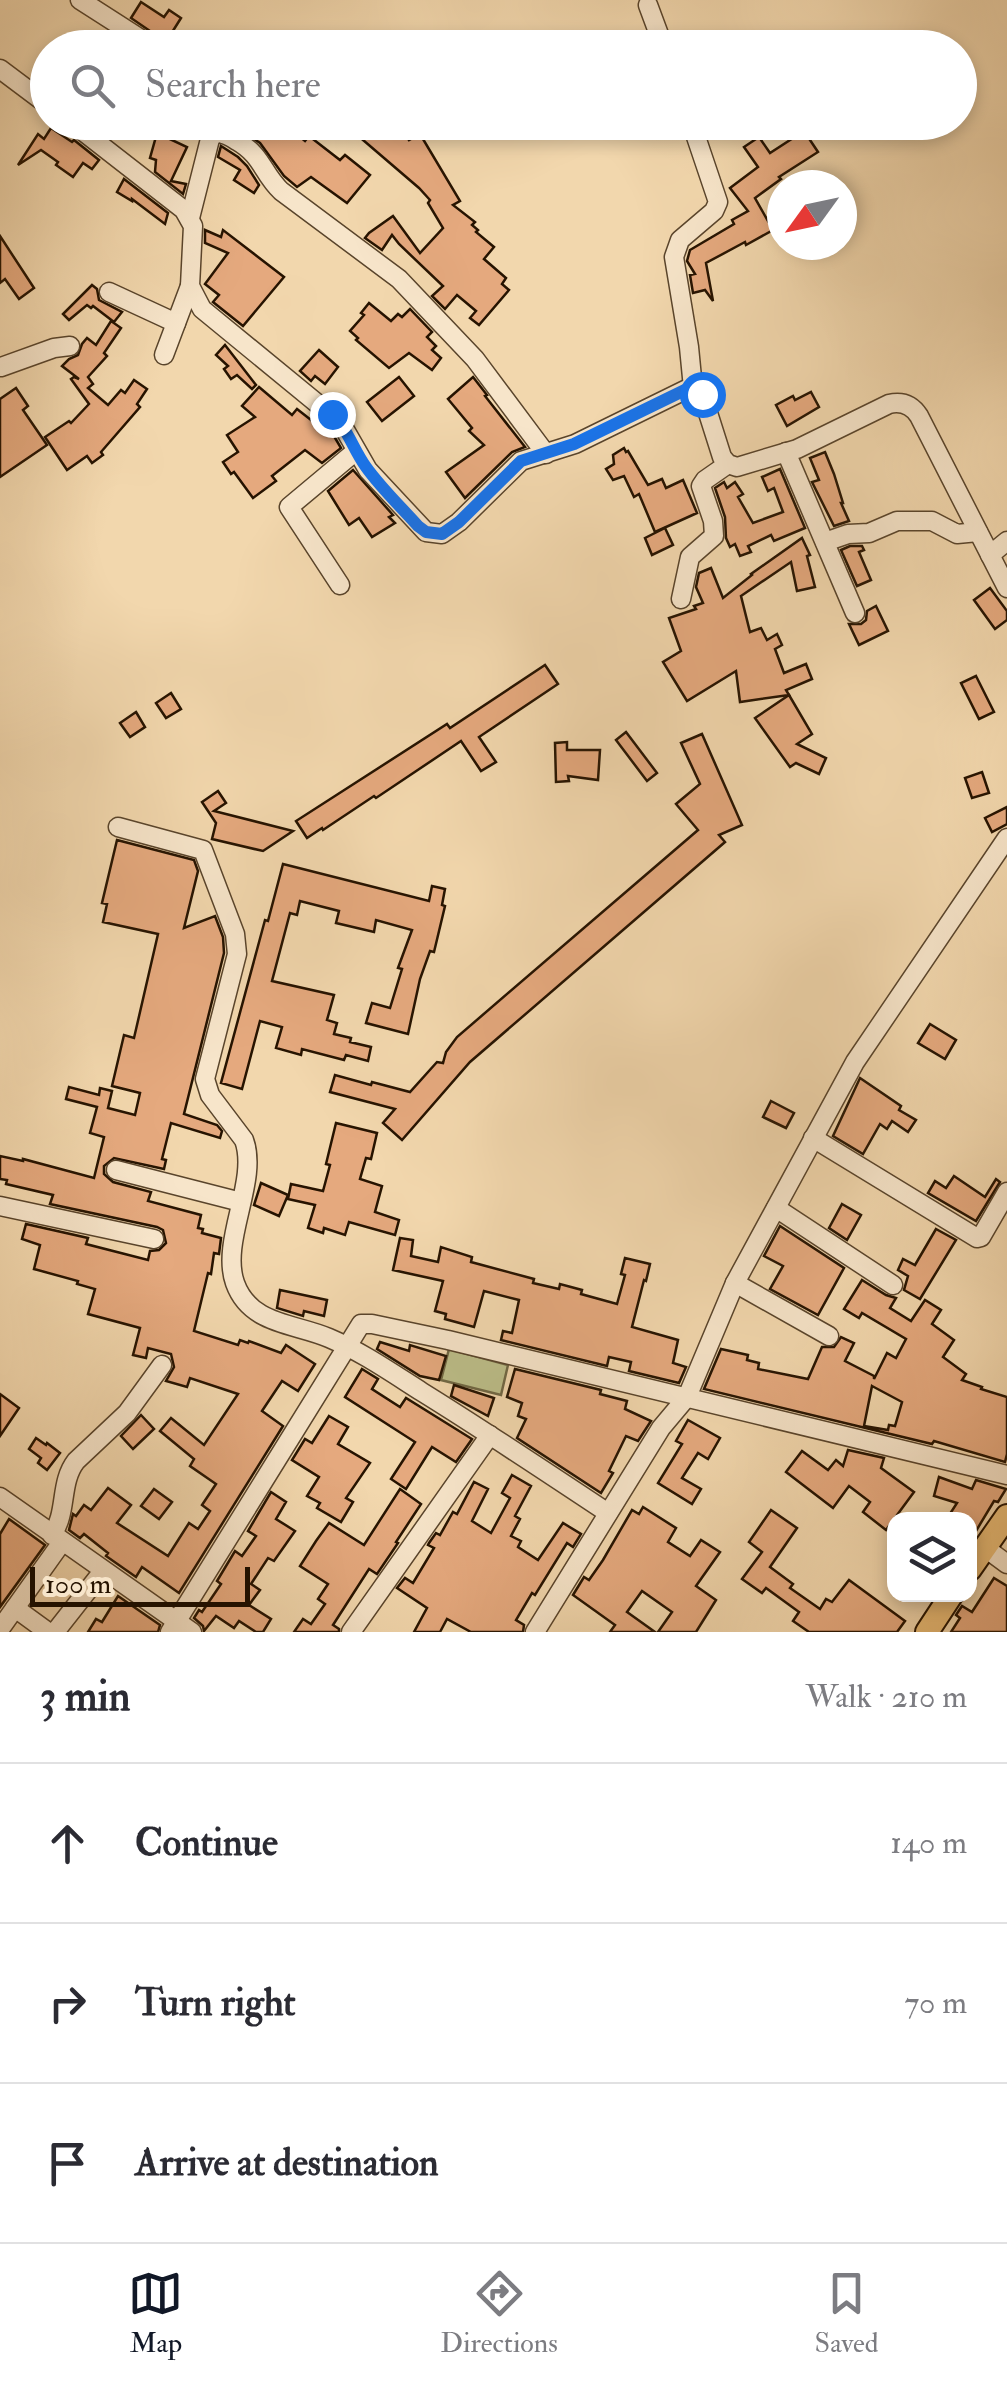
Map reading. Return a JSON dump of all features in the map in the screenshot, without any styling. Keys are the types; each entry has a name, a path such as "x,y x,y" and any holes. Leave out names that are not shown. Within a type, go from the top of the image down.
{"main road":[{"path":"977,1558 1007,1516"},
{"path":"926,1632 947,1602"}],"street":[{"path":"80,0 126,30"},
{"path":"648,5 657,30"},
{"path":"0,69 30,92"},
{"path":"94,140 177,203 190,218 190,286 164,354"},
{"path":"190,218 210,140"},
{"path":"235,140 254,152 281,191 398,279 475,358 546,454"},
{"path":"697,140 718,202 714,212 680,240 674,256 693,388 704,398 722,456 737,467 786,452 889,404 905,404 920,416 1007,588"},
{"path":"190,286 202,309 341,423 368,470 418,526 434,534 442,534 459,522 521,461 574,444 693,388"},
{"path":"109,292 176,322"},
{"path":"0,356 0,368 70,346"},
{"path":"340,585 290,507 356,451"},
{"path":"786,452 855,613"},
{"path":"681,599 690,557 714,536 701,486 728,464"},
{"path":"825,542 910,520 932,521 957,534 978,532"},
{"path":"990,556 1007,540"},
{"path":"118,827 203,850 235,934 236,964 204,1080 210,1095 247,1147 232,1274 247,1305 268,1319 347,1346 608,1513"},
{"path":"536,1632 661,1428 687,1397 734,1283 871,1037 1007,838"},
{"path":"813,1138 976,1238 981,1237 1007,1192"},
{"path":"116,1170 241,1202"},
{"path":"0,1206 154,1240"},
{"path":"776,1208 893,1285"},
{"path":"734,1283 828,1336"},
{"path":"0,1496 180,1628 361,1324 448,1340 1007,1475"},
{"path":"0,1629 57,1538 69,1470 127,1413 162,1365"},
{"path":"351,1632 490,1434"},
{"path":"984,1547 1007,1564"},
{"path":"15,1608 52,1632 103,1570"}],"green space":[{"path":"449,1349 508,1365 501,1395 441,1380"}],"building":[{"path":"141,2 164,17 169,10 181,18 174,30 148,30 131,18"},
{"path":"34,140 74,140 99,160 92,169 83,163 73,177 41,150 18,165"},
{"path":"155,140 172,140 187,147 171,181 186,184 183,194 155,172 156,160 150,158"},
{"path":"256,140 314,140 340,160 345,155 370,175 347,203 311,177 297,187"},
{"path":"363,140 424,140 460,201 453,205 475,222 472,225 476,232 494,247 484,259 506,278 502,284 509,290 479,325 470,318 476,311 457,295 445,309 432,296 443,286 392,235 382,250 365,238 393,216 420,253 443,228 428,203 430,200"},
{"path":"761,140 770,153 790,140 810,140 818,152 790,170 767,170 767,189 755,198 767,219 767,233 706,263 713,301 705,290 693,293 690,275 695,274 687,261 690,250 748,211 730,188 758,167 744,147"},
{"path":"221,146 247,166 259,185 254,193 234,180 240,170 218,157"},
{"path":"124,179 168,213 165,224 117,192"},
{"path":"205,230 221,237 223,230 284,277 243,326 213,302 219,295 205,284 228,253 205,243"},
{"path":"0,236 34,288 19,299 5,279 0,283"},
{"path":"92,285 99,300 122,312 114,322 87,305 69,320 63,314"},
{"path":"369,303 391,321 410,309 432,332 427,337 436,346 432,350 441,358 432,370 409,353 389,368 356,340 350,331"},
{"path":"111,321 121,328 104,353 107,356 88,377 93,384 88,388 108,405 121,390 125,393 134,380 147,389 137,404 140,407 101,452 103,455 92,463 87,456 67,470 45,437 71,423 89,404 71,379 79,379 62,366 78,355 87,338 96,345"},
{"path":"225,345 256,385 252,389 237,375 231,379 224,369 228,366 216,355"},
{"path":"319,350 338,367 325,384 315,376 311,381 300,371"},
{"path":"399,377 414,396 382,421 367,402"},
{"path":"473,377 525,447 512,452 465,498 446,472 484,445 469,431 472,428 448,399"},
{"path":"259,387 292,415 297,409 320,427 324,425 341,448 322,463 305,450 272,476 276,481 253,498 223,462 238,452 227,435 255,417 242,406"},
{"path":"16,388 28,406 23,410 47,445 0,477 0,399"},
{"path":"811,392 819,407 787,426 776,405"},
{"path":"624,448 648,485 662,479 666,488 683,480 697,513 655,532 639,494 634,497 624,476 613,480 606,469 614,464 613,455"},
{"path":"825,452 849,521 834,526 812,482 819,480 810,458"},
{"path":"780,469 805,528 774,541 771,535 748,546 751,552 740,556 735,544 730,547 726,538 725,517 715,488 724,482 727,488 735,482 743,494 738,497 753,523 783,512 774,488 768,491 762,477"},
{"path":"353,470 393,515 389,517 395,523 372,537 359,518 349,525 328,491"},
{"path":"665,528 673,545 652,555 645,538"},
{"path":"802,538 810,555 807,556 815,587 797,591 791,562 741,596 750,632 761,628 767,640 777,634 782,645 775,649 784,673 806,664 812,679 786,690 789,695 740,702 736,671 687,701 663,662 681,651 669,618 703,603 696,587 699,573 711,568 723,598"},
{"path":"862,546 864,550 859,552 871,580 857,586 841,550"},
{"path":"990,588 1007,611 1007,620 995,629 974,600"},
{"path":"876,606 888,631 859,645 849,624 861,624 867,611"},
{"path":"545,665 558,684 479,737 496,762 481,771 461,741 307,838 296,821"},
{"path":"976,676 994,712 979,719 961,683"},
{"path":"171,693 181,709 166,718 156,703"},
{"path":"789,695 812,734 797,744 826,758 819,774 796,763 790,767 755,718"},
{"path":"136,712 145,727 130,737 120,723"},
{"path":"626,732 657,773 647,781 616,740"},
{"path":"702,734 742,825 719,835 725,842 470,1062 402,1140 383,1123 395,1109 330,1092 335,1075 410,1092 437,1062 443,1063 457,1037 698,830 676,804 700,784 681,743"},
{"path":"567,742 567,750 600,750 598,780 568,776 569,781 556,782 555,743"},
{"path":"982,772 989,793 972,798 965,778"},
{"path":"218,791 226,803 214,811 293,831 263,851 212,839 216,823 202,802"},
{"path":"1007,807 1007,824 992,832 985,818"},
{"path":"117,840 194,860 198,871 184,928 215,916 223,937 224,953 184,1114 217,1125 222,1131 220,1138 171,1123 162,1159 166,1160 164,1169 114,1158 104,1166 104,1174 113,1182 151,1192 148,1201 201,1215 198,1228 203,1229 202,1233 221,1238 194,1331 238,1345 240,1340 249,1341 281,1353 286,1345 315,1364 298,1391 282,1381 262,1411 283,1426 179,1593 142,1567 136,1577 84,1534 80,1538 69,1530 73,1514 76,1516 84,1505 91,1510 108,1488 131,1505 117,1523 168,1556 189,1523 198,1529 210,1511 202,1505 216,1484 190,1466 194,1459 160,1431 171,1418 204,1445 238,1394 190,1378 187,1387 166,1381 174,1367 171,1354 148,1348 146,1358 133,1355 140,1328 88,1314 95,1289 34,1269 40,1245 22,1239 26,1224 88,1238 86,1244 148,1260 150,1251 159,1250 166,1243 163,1230 50,1204 53,1195 6,1184 7,1180 0,1179 0,1156 94,1178 104,1137 90,1133 97,1107 66,1099 69,1087 99,1095 100,1088 112,1091 108,1108 135,1115 140,1093 112,1086 124,1035 134,1038 158,934 103,922 107,904 102,903"},
{"path":"283,864 429,901 432,886 445,889 445,906 434,952 430,951 420,979 408,1034 366,1023 372,1003 390,1008 402,969 398,968 412,930 376,920 374,932 336,923 339,911 300,901 297,915 290,913 272,981 334,995 327,1020 337,1023 334,1034 371,1047 368,1061 346,1055 344,1060 302,1049 301,1055 276,1048 282,1027 260,1021 242,1089 221,1083"},
{"path":"930,1024 956,1040 945,1059 918,1043"},
{"path":"860,1078 916,1120 908,1132 892,1121 887,1129 880,1124 863,1154 833,1136"},
{"path":"771,1101 794,1113 786,1128 763,1117"},
{"path":"336,1123 377,1133 371,1159 366,1158 360,1179 382,1186 375,1212 399,1220 395,1235 349,1222 345,1235 308,1228 315,1205 288,1199 291,1184 323,1191"},
{"path":"954,1176 985,1197 996,1179 1000,1182 976,1221 928,1193 935,1181 946,1188"},
{"path":"261,1183 288,1195 279,1216 254,1205"},
{"path":"842,1204 861,1215 847,1240 829,1228"},
{"path":"780,1226 844,1268 818,1315 770,1289 783,1266 764,1256"},
{"path":"936,1229 956,1240 920,1299 904,1290 908,1276 898,1270 903,1259 915,1265"},
{"path":"400,1238 413,1240 411,1256 438,1262 441,1247 472,1257 471,1262 534,1279 533,1283 559,1289 560,1284 617,1304 625,1258 650,1264 632,1327 678,1340 673,1363 686,1367 679,1383 629,1371 631,1362 609,1357 607,1366 501,1340 503,1331 512,1333 519,1300 484,1291 474,1327 445,1319 446,1314 435,1311 443,1281 393,1270"},
{"path":"862,1280 896,1298 890,1308 911,1321 925,1300 941,1310 932,1324 954,1340 943,1357 966,1374 962,1380 1007,1397 1005,1462 934,1441 932,1444 704,1389 721,1349 748,1355 747,1360 759,1363 758,1369 808,1379 822,1347 834,1347 841,1337 854,1343 845,1361 874,1379 887,1353 896,1358 906,1339 862,1313 859,1318 844,1309","holes":["872,1386 902,1402 895,1426 889,1425 888,1430 864,1426"]},
{"path":"280,1290 327,1300 324,1316 304,1311 303,1316 277,1308"},
{"path":"380,1342 409,1351 410,1345 446,1356 439,1380 420,1376 377,1349"},
{"path":"362,1369 378,1379 372,1389 400,1407 406,1398 472,1439 456,1462 432,1447 406,1489 391,1479 415,1442 345,1397"},
{"path":"515,1369 601,1390 600,1394 627,1401 625,1409 651,1421 638,1441 626,1436 601,1493 517,1438 526,1419 518,1416 522,1403 507,1397"},
{"path":"454,1385 494,1398 488,1416 451,1396"},
{"path":"0,1394 19,1408 0,1436"},
{"path":"141,1415 154,1429 133,1449 121,1436"},
{"path":"329,1416 348,1427 338,1444 370,1463 346,1498 353,1502 341,1522 317,1508 320,1503 307,1496 319,1477 292,1460 305,1439 312,1443"},
{"path":"688,1420 720,1438 708,1459 698,1453 682,1478 701,1489 692,1504 658,1483 682,1444 676,1441"},
{"path":"36,1438 60,1453 47,1470 38,1463 41,1458 29,1449"},
{"path":"848,1450 884,1458 881,1468 914,1492 899,1512 887,1512 886,1530 863,1512 870,1502 849,1486 833,1508 786,1472 802,1451 828,1470 836,1460 843,1466"},
{"path":"512,1475 531,1486 515,1516 520,1519 511,1536 521,1541 518,1547 538,1560 563,1523 581,1534 573,1547 567,1543 516,1620 524,1625 523,1632 471,1632 447,1619 440,1632 414,1632 427,1608 397,1588 405,1578 413,1583 434,1548 429,1543 436,1533 440,1535 453,1512 457,1514 474,1482 488,1489 472,1521 491,1533 510,1498 502,1493"},
{"path":"939,1477 972,1489 976,1480 1006,1489 977,1529 977,1512 951,1512 957,1503 934,1496"},
{"path":"154,1489 172,1502 159,1519 141,1506"},
{"path":"400,1489 421,1504 377,1574 369,1569 333,1625 339,1632 294,1632 303,1619 311,1624 325,1604 318,1599 328,1584 300,1566 329,1523 364,1545"},
{"path":"271,1492 286,1502 276,1519 295,1531 274,1561 268,1558 251,1584 260,1590 249,1605 271,1619 263,1632 256,1632 239,1621 234,1628 216,1616 204,1631 194,1618 221,1584 217,1581 235,1551 242,1556 256,1536 248,1531"},
{"path":"643,1507 676,1528 668,1542 690,1556 701,1540 720,1552 696,1586 716,1600 696,1632 658,1632 672,1612 642,1591 627,1612 655,1632 610,1632 615,1625 573,1595 584,1577 589,1580 603,1560 632,1510 639,1514"},
{"path":"771,1510 797,1528 770,1567 793,1584 790,1588 820,1609 826,1599 832,1602 849,1580 905,1621 897,1632 809,1632 793,1621 799,1612 766,1588 762,1593 742,1579 762,1552 749,1542"},
{"path":"9,1519 45,1545 0,1607 0,1534"},
{"path":"994,1578 1007,1586 1007,1632 951,1632 962,1606 972,1612"},
{"path":"118,1596 160,1625 158,1632 88,1632 96,1619 102,1622"}],"route":[{"path":"332,414 348,432 368,470 418,526 426,532 442,534 521,461 574,444 687,389 702,394"}]}
